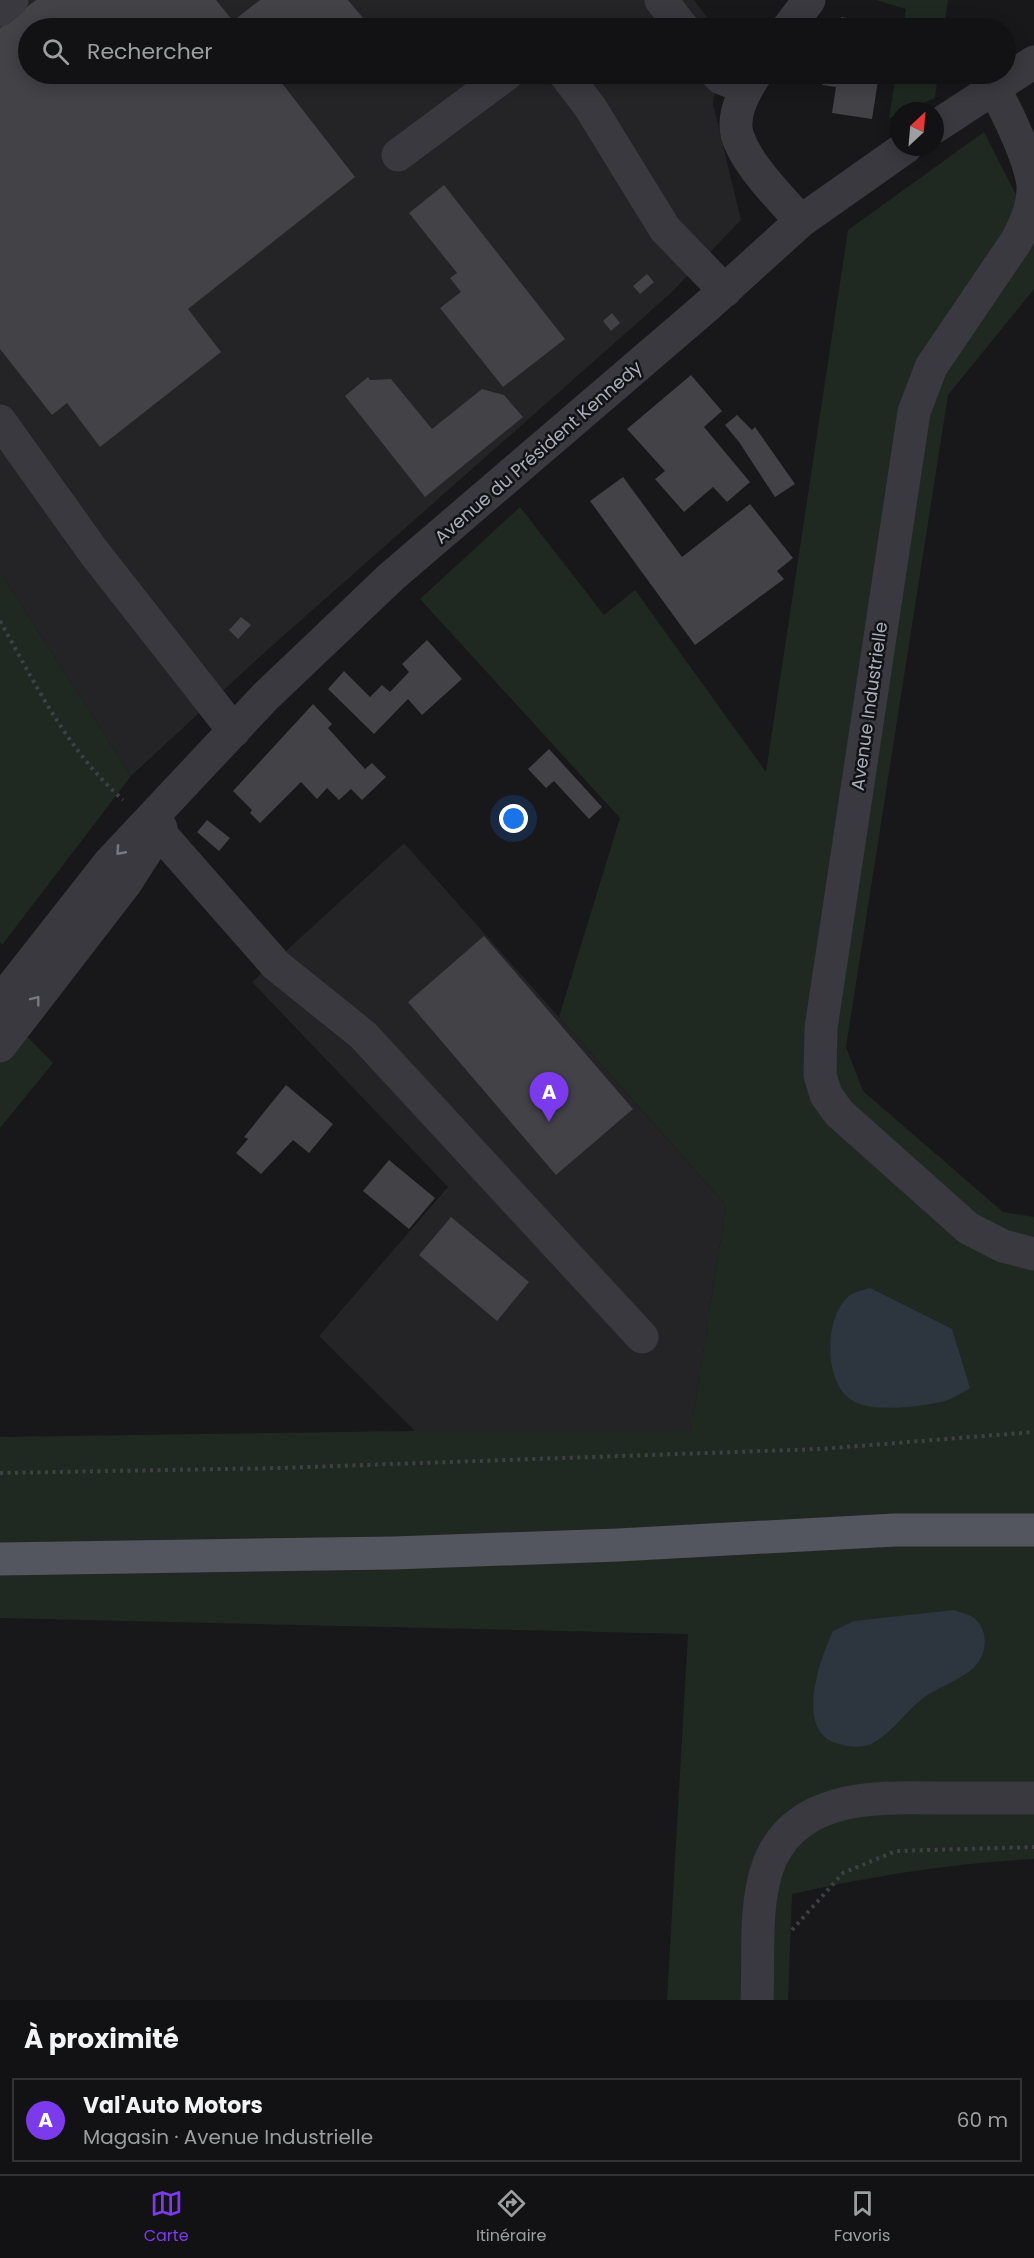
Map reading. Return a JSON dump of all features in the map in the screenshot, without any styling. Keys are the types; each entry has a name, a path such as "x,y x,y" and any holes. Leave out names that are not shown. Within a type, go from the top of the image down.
{"main road":[{"path":"895,1530 1034,1510"},
{"path":"7,1560 504,1549 895,1530 1034,1530"}],"street":[{"path":"0,10 12,0"},
{"path":"661,0 674,18"},
{"path":"796,18 809,0"},
{"path":"1016,74 1034,62"},
{"path":"398,155 494,84"},
{"path":"573,84 590,107 665,229 724,291"},
{"path":"750,84 736,120 740,141 773,190 801,221"},
{"path":"944,121 1001,84"},
{"name":"Avenue Industrielle","path":"994,89 1005,107 1026,163 1033,185 1031,203 1026,223 1015,243 930,367 915,412 821,1028 819,1060 826,1095 848,1121 968,1228 1003,1246 1034,1254"},
{"name":"Avenue du Président Kennedy","path":"0,1002 91,885 153,827 190,779 266,696 391,577 724,291 801,221 893,156"},
{"path":"0,422 93,551 234,731"},
{"path":"153,827 276,964 363,1035 642,1337"},
{"name":"Avenue du Président Kennedy","path":"0,1046 126,884 153,827"},
{"path":"757,2000 762,1889 774,1854 792,1831 827,1808 870,1798 1034,1798"}],"path":[{"path":"0,621 62,732 76,751 111,789 153,827"},
{"path":"0,1473 291,1468 820,1449 1034,1432"},
{"path":"759,1952 789,1934 843,1873 896,1851 1034,1846"}],"shaded area":[{"path":"0,0 694,0 708,18 18,18 18,84 716,84 713,104 741,220 671,293 265,652 131,776 0,572"},
{"path":"876,0 948,0 945,18 905,18 906,9"},
{"path":"894,84 937,84 935,98 926,102 892,102"},
{"path":"984,132 1034,230 1034,289 948,395 846,1047 863,1091 1003,1212 1034,1217 1034,1859 912,1871 792,1894 788,2000 667,2000 688,1634 0,1618 0,1437 415,1431 691,1431 726,1205 559,1017 620,818 420,599 520,507 604,615 635,590 766,772 848,230"},
{"path":"0,572 131,776 2,945 0,942"},
{"path":"404,843 726,1205 691,1431 415,1431 319,1336 448,1187 252,982"},
{"path":"0,1009 53,1063 0,1128"},
{"path":"870,1288 952,1329 970,1388 945,1401 897,1408 863,1405 844,1394 832,1367 830,1351 834,1319 840,1306 849,1296"},
{"path":"954,1610 973,1617 980,1625 985,1638 980,1660 970,1671 926,1696 886,1734 871,1744 859,1747 847,1746 825,1737 817,1726 813,1711 814,1694 822,1659 833,1631 854,1621"}],"building":[{"path":"36,0 216,0 231,18 18,18 18,84 283,84 355,177 188,309 221,352 100,447 67,403 52,415 0,349 0,28"},
{"path":"260,0 348,0 363,18 237,18"},
{"path":"877,84 872,119 832,113 836,87 822,85"},
{"path":"444,185 565,339 503,387 440,308 461,292 450,278 457,273 409,213"},
{"path":"647,274 654,282 640,294 633,286"},
{"path":"612,313 620,323 611,331 603,321"},
{"path":"691,375 722,411 704,427 750,482 727,502 713,487 684,512 655,479 665,471 627,429"},
{"path":"368,377 370,380 391,379 432,429 482,389 504,395 523,417 425,497 345,396"},
{"path":"737,415 752,430 755,427 795,484 775,497 739,442 725,425"},
{"path":"623,477 682,557 750,504 793,558 777,571 784,579 695,645 590,501"},
{"path":"241,617 251,625 238,639 229,630"},
{"path":"427,640 462,679 422,715 408,699 374,734 328,689 344,671 370,697 382,685 390,692 409,672 402,664"},
{"path":"313,704 332,724 328,728 365,769 372,763 386,777 362,800 351,789 339,800 327,788 317,799 301,782 260,823 250,813 252,810 233,791"},
{"path":"549,749 602,807 589,819 554,781 546,788 528,769"},
{"path":"207,820 230,838 219,851 197,832"},
{"path":"484,936 633,1109 556,1175 408,1002"},
{"path":"286,1085 333,1124 309,1153 293,1140 261,1174 236,1153 248,1139 244,1137"},
{"path":"389,1160 435,1198 409,1229 363,1191"},
{"path":"451,1217 529,1282 497,1321 419,1255"}],"place":[{"name":"Val'Auto Motors","path":"549,1122"}]}
